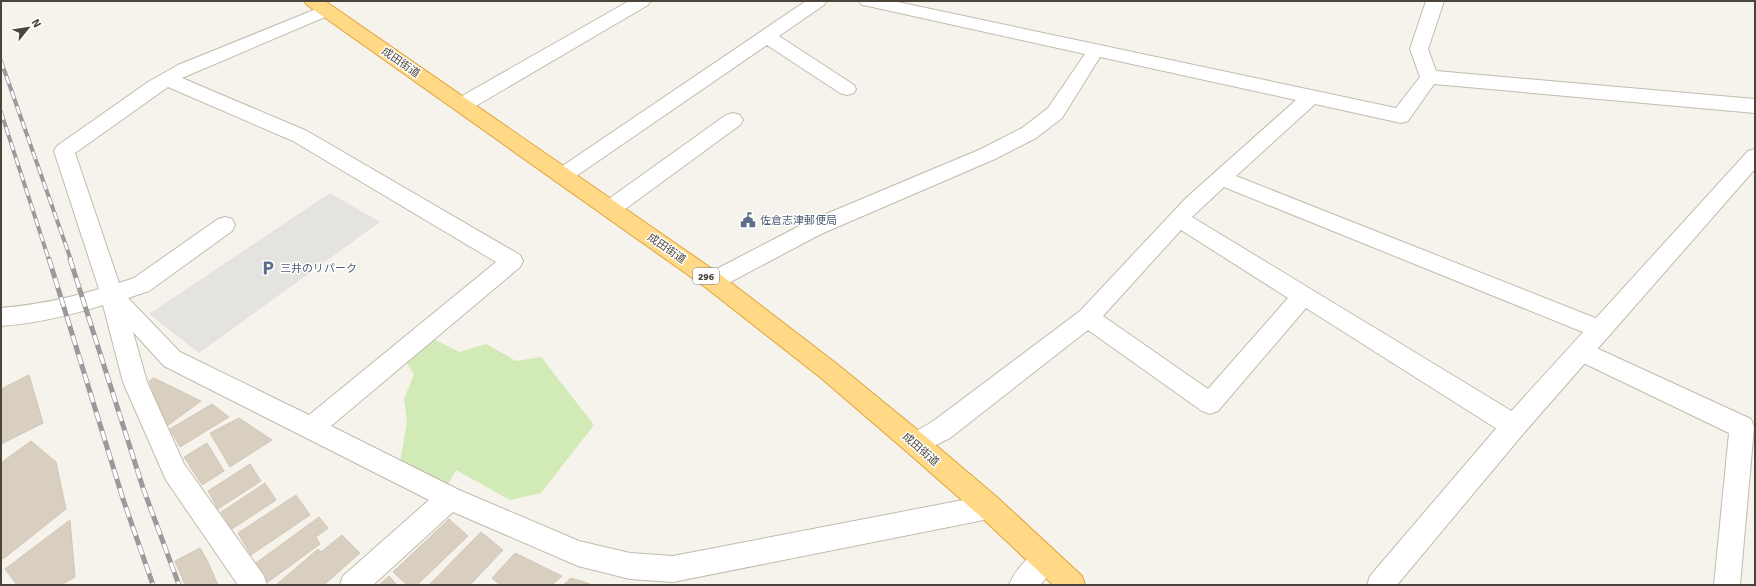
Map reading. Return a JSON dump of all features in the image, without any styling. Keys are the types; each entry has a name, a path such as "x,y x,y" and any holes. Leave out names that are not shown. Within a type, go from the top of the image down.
{"highway":[{"name":"成田街道","path":"320,6 713,281 829,371 916,444 989,507 1072,585"}],"street":[{"path":"462,105 642,1"},
{"path":"562,176 818,1"},
{"path":"868,1 1401,116 1429,77"},
{"path":"1429,77 1419,50 1434,1"},
{"path":"254,585 175,472 135,382 112,295 64,151 155,86 184,69 320,6"},
{"path":"766,36 847,89"},
{"path":"713,281 814,228 988,154 1030,133 1055,113 1096,50"},
{"path":"1429,77 1755,106"},
{"path":"167,79 300,136 512,260 311,428"},
{"path":"916,444 942,430 1088,318 1193,203 1312,96"},
{"path":"610,209 733,120"},
{"path":"1380,585 1514,426 1755,156"},
{"path":"1221,178 1600,330"},
{"path":"1179,219 1514,426"},
{"path":"1,317 36,314 112,295 141,285 224,225"},
{"path":"112,295 172,359 450,498 578,553 630,566 672,569 989,507"},
{"path":"1088,318 1210,404 1303,296"},
{"path":"1581,351 1742,427 1727,585"},
{"path":"353,585 450,498"},
{"path":"1022,585 1045,560"}],"green space":[{"path":"424,334 459,352 486,344 516,361 541,357 594,425 541,493 510,500 456,470 447,486 398,473 407,422 404,399 414,374 404,359"}],"shaded area":[{"name":"三井のリパーク","path":"330,193 380,222 199,353 149,314"}],"building":[{"path":"29,375 43,423 1,444 1,389"},
{"path":"154,378 201,401 167,426 149,381"},
{"path":"212,404 229,417 180,447 170,429"},
{"path":"239,418 272,440 230,467 210,433"},
{"path":"31,441 56,462 66,509 3,559 1,556 1,463"},
{"path":"207,443 224,471 202,485 184,457"},
{"path":"250,464 261,481 218,509 208,491"},
{"path":"265,483 276,500 232,529 221,512"},
{"path":"296,495 310,515 251,555 238,533"},
{"path":"319,517 328,528 316,537 320,544 268,582 256,563"},
{"path":"449,519 468,536 417,585 407,585 393,572"},
{"path":"70,520 75,577 61,585 17,585 5,569"},
{"path":"481,532 503,550 470,585 429,585"},
{"path":"342,535 360,553 324,585 276,585 318,549 321,552"},
{"path":"200,548 218,585 185,585 175,561"},
{"path":"515,553 562,576 552,585 500,585 492,578"},
{"path":"389,576 397,585 379,585"},
{"path":"571,578 593,585 563,585"}],"railway":[{"path":"1,61 71,260"},
{"path":"1,112 49,260"},
{"path":"49,259 123,499 153,585"},
{"path":"70,259 143,488 179,585"}],"place":[{"name":"佐倉志津郵便局","path":"748,220"},
{"name":"三井のリパーク","path":"268,268"}]}
